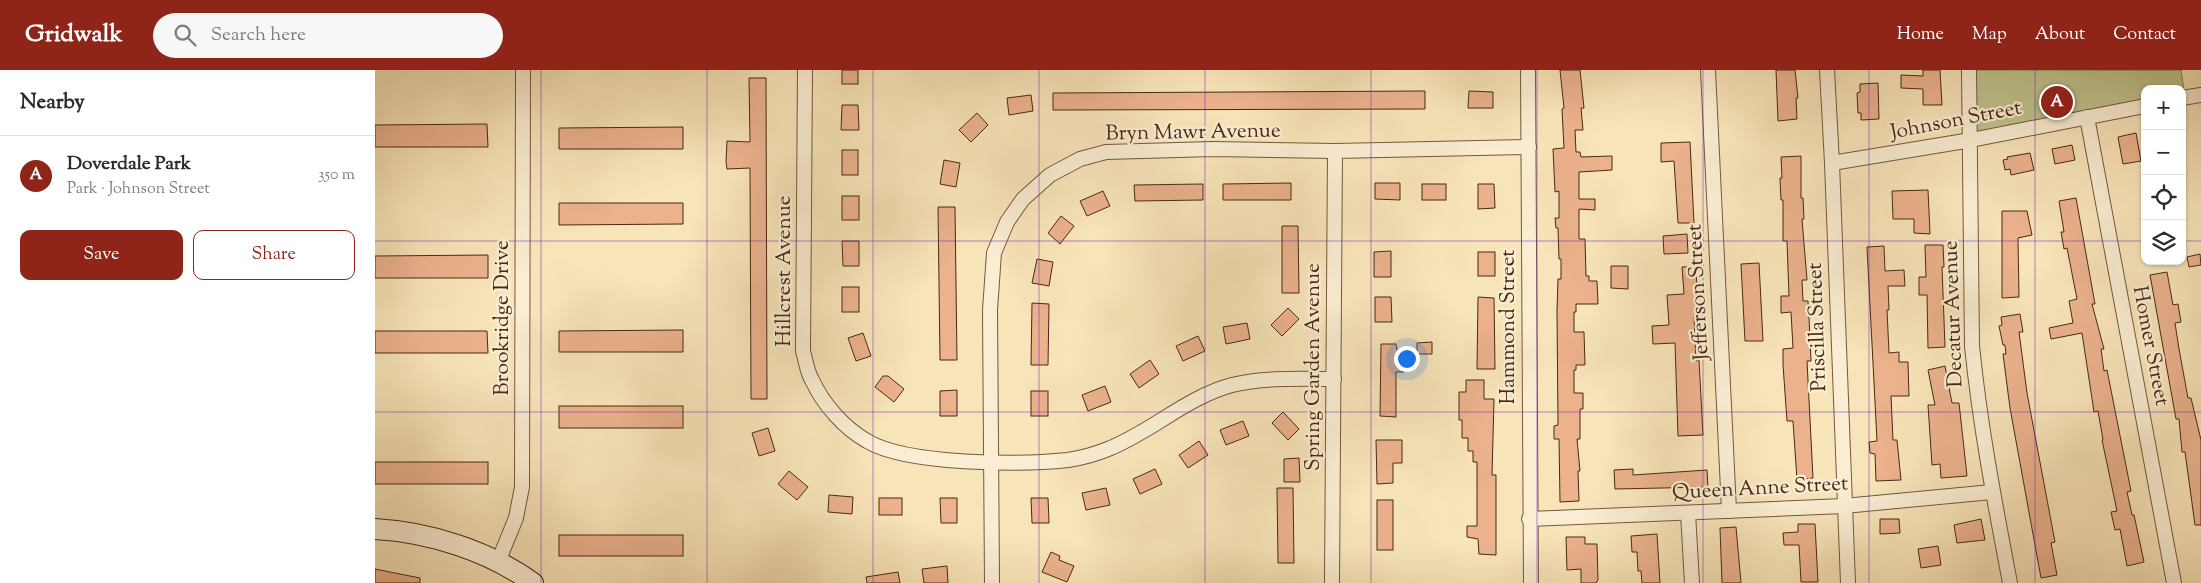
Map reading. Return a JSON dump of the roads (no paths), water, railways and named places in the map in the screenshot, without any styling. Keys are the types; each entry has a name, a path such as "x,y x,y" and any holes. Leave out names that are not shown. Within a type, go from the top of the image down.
{"street":[{"name":"Brookridge Drive","path":"498,562 516,518 522,487 523,70"},
{"name":"Hillcrest Avenue","path":"805,70 803,351 811,379 843,424 867,441 891,452 908,456 990,462 1069,460 1109,449 1149,429 1179,409 1232,386 1275,378 1334,379"},
{"name":"Hammond Street","path":"1528,70 1529,519 1531,583"},
{"name":"Jefferson Street","path":"1708,70 1729,511"},
{"name":"Priscilla Street","path":"1827,70 1833,163 1848,583"},
{"name":"Decatur Avenue","path":"1969,70 1972,346 1976,388 1992,492 2010,583"},
{"path":"2186,97 2201,95"},
{"name":"Johnson Street","path":"1833,163 1971,140 2141,107"},
{"name":"Homer Street","path":"2087,117 2174,583"},
{"name":"Bryn Mawr Avenue","path":"991,583 990,310 995,253 1007,222 1023,199 1050,175 1080,158 1106,152 1214,149 1335,152 1529,147"},
{"name":"Spring Garden Avenue","path":"1333,583 1335,152"},
{"name":"Queen Anne Street","path":"1529,519 1844,506 1992,492"},
{"path":"1688,513 1691,583"},
{"path":"375,529 418,534 446,542 498,562 533,583"}],"place":[{"name":"Doverdale Park","path":"2057,102"}]}
